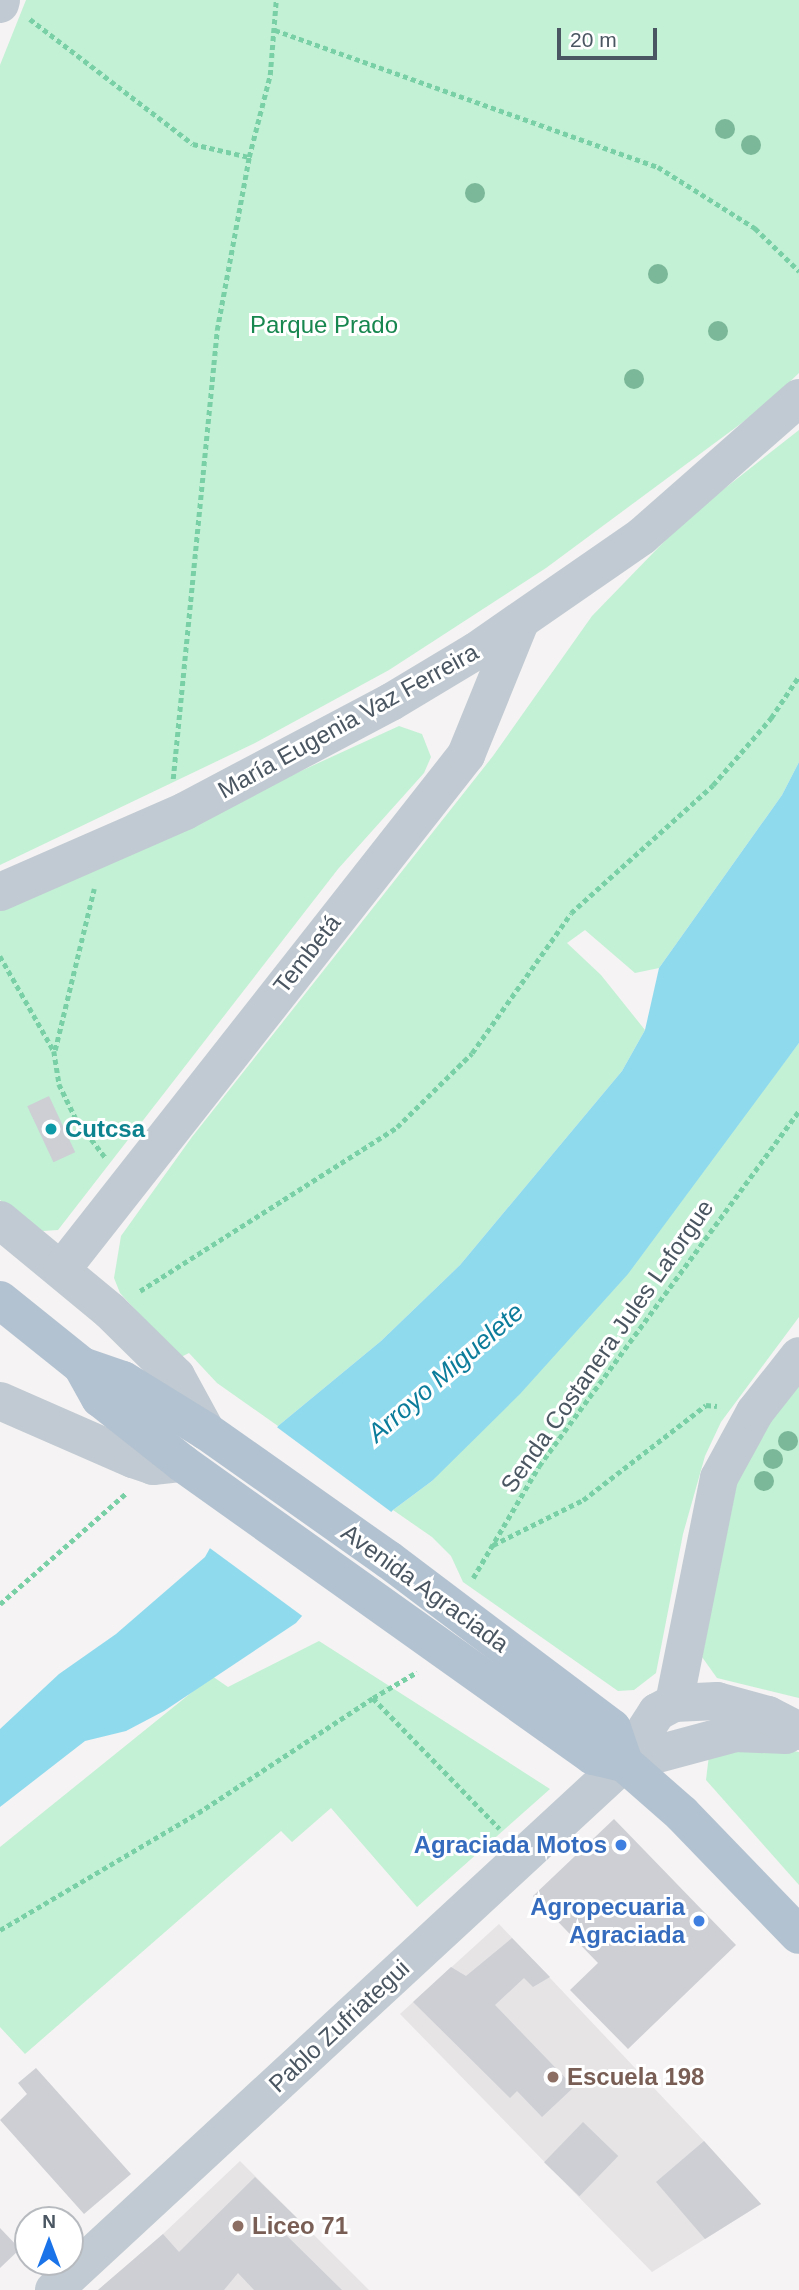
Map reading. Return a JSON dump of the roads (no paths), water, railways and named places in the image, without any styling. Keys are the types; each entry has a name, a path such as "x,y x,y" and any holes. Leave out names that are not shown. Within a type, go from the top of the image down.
{"main road":[{"name":"Avenida Agraciada","path":"0,1300 82,1366 123,1380 206,1431 389,1560 612,1728 624,1763"},
{"name":"Avenida Agraciada","path":"82,1366 100,1398 167,1464 449,1653 593,1756 624,1763 682,1814 799,1935"}],"street":[{"name":"María Eugenia Vaz Ferreira","path":"0,892 106,848 169,818 391,702 520,622 642,536 799,398"},
{"name":"Tembetá","path":"62,1269 466,755 520,622"},
{"name":"Avenida Agraciada","path":"0,1220 110,1311 176,1376 206,1431"},
{"path":"674,1703 719,1478 755,1412 799,1356"},
{"name":"Avenida Agraciada","path":"0,1401 167,1464"},
{"path":"624,1763 646,1723 674,1703 717,1701 741,1706 799,1733"},
{"path":"624,1763 735,1733 799,1733"},
{"name":"Pablo Zufriategui","path":"54,2290 624,1763"}],"water":[{"name":"Arroyo Miguelete","path":"799,762 799,1043 628,1274 520,1394 432,1481 393,1510 296,1623 164,1711 126,1731 85,1741 0,1807 0,1729 59,1674 116,1634 205,1557 278,1426 381,1341 460,1265 622,1071 645,1030 659,968 782,795"}],"place":[{"name":"Cutcsa","path":"51,1129"},
{"name":"Agraciada Motos","path":"621,1845"},
{"name":"Agropecuaria Agraciada","path":"699,1921"},
{"name":"Escuela 198","path":"553,2077"},
{"name":"Liceo 71","path":"238,2226"}],"park label":[{"name":"Parque Prado","path":"324,325"}]}
